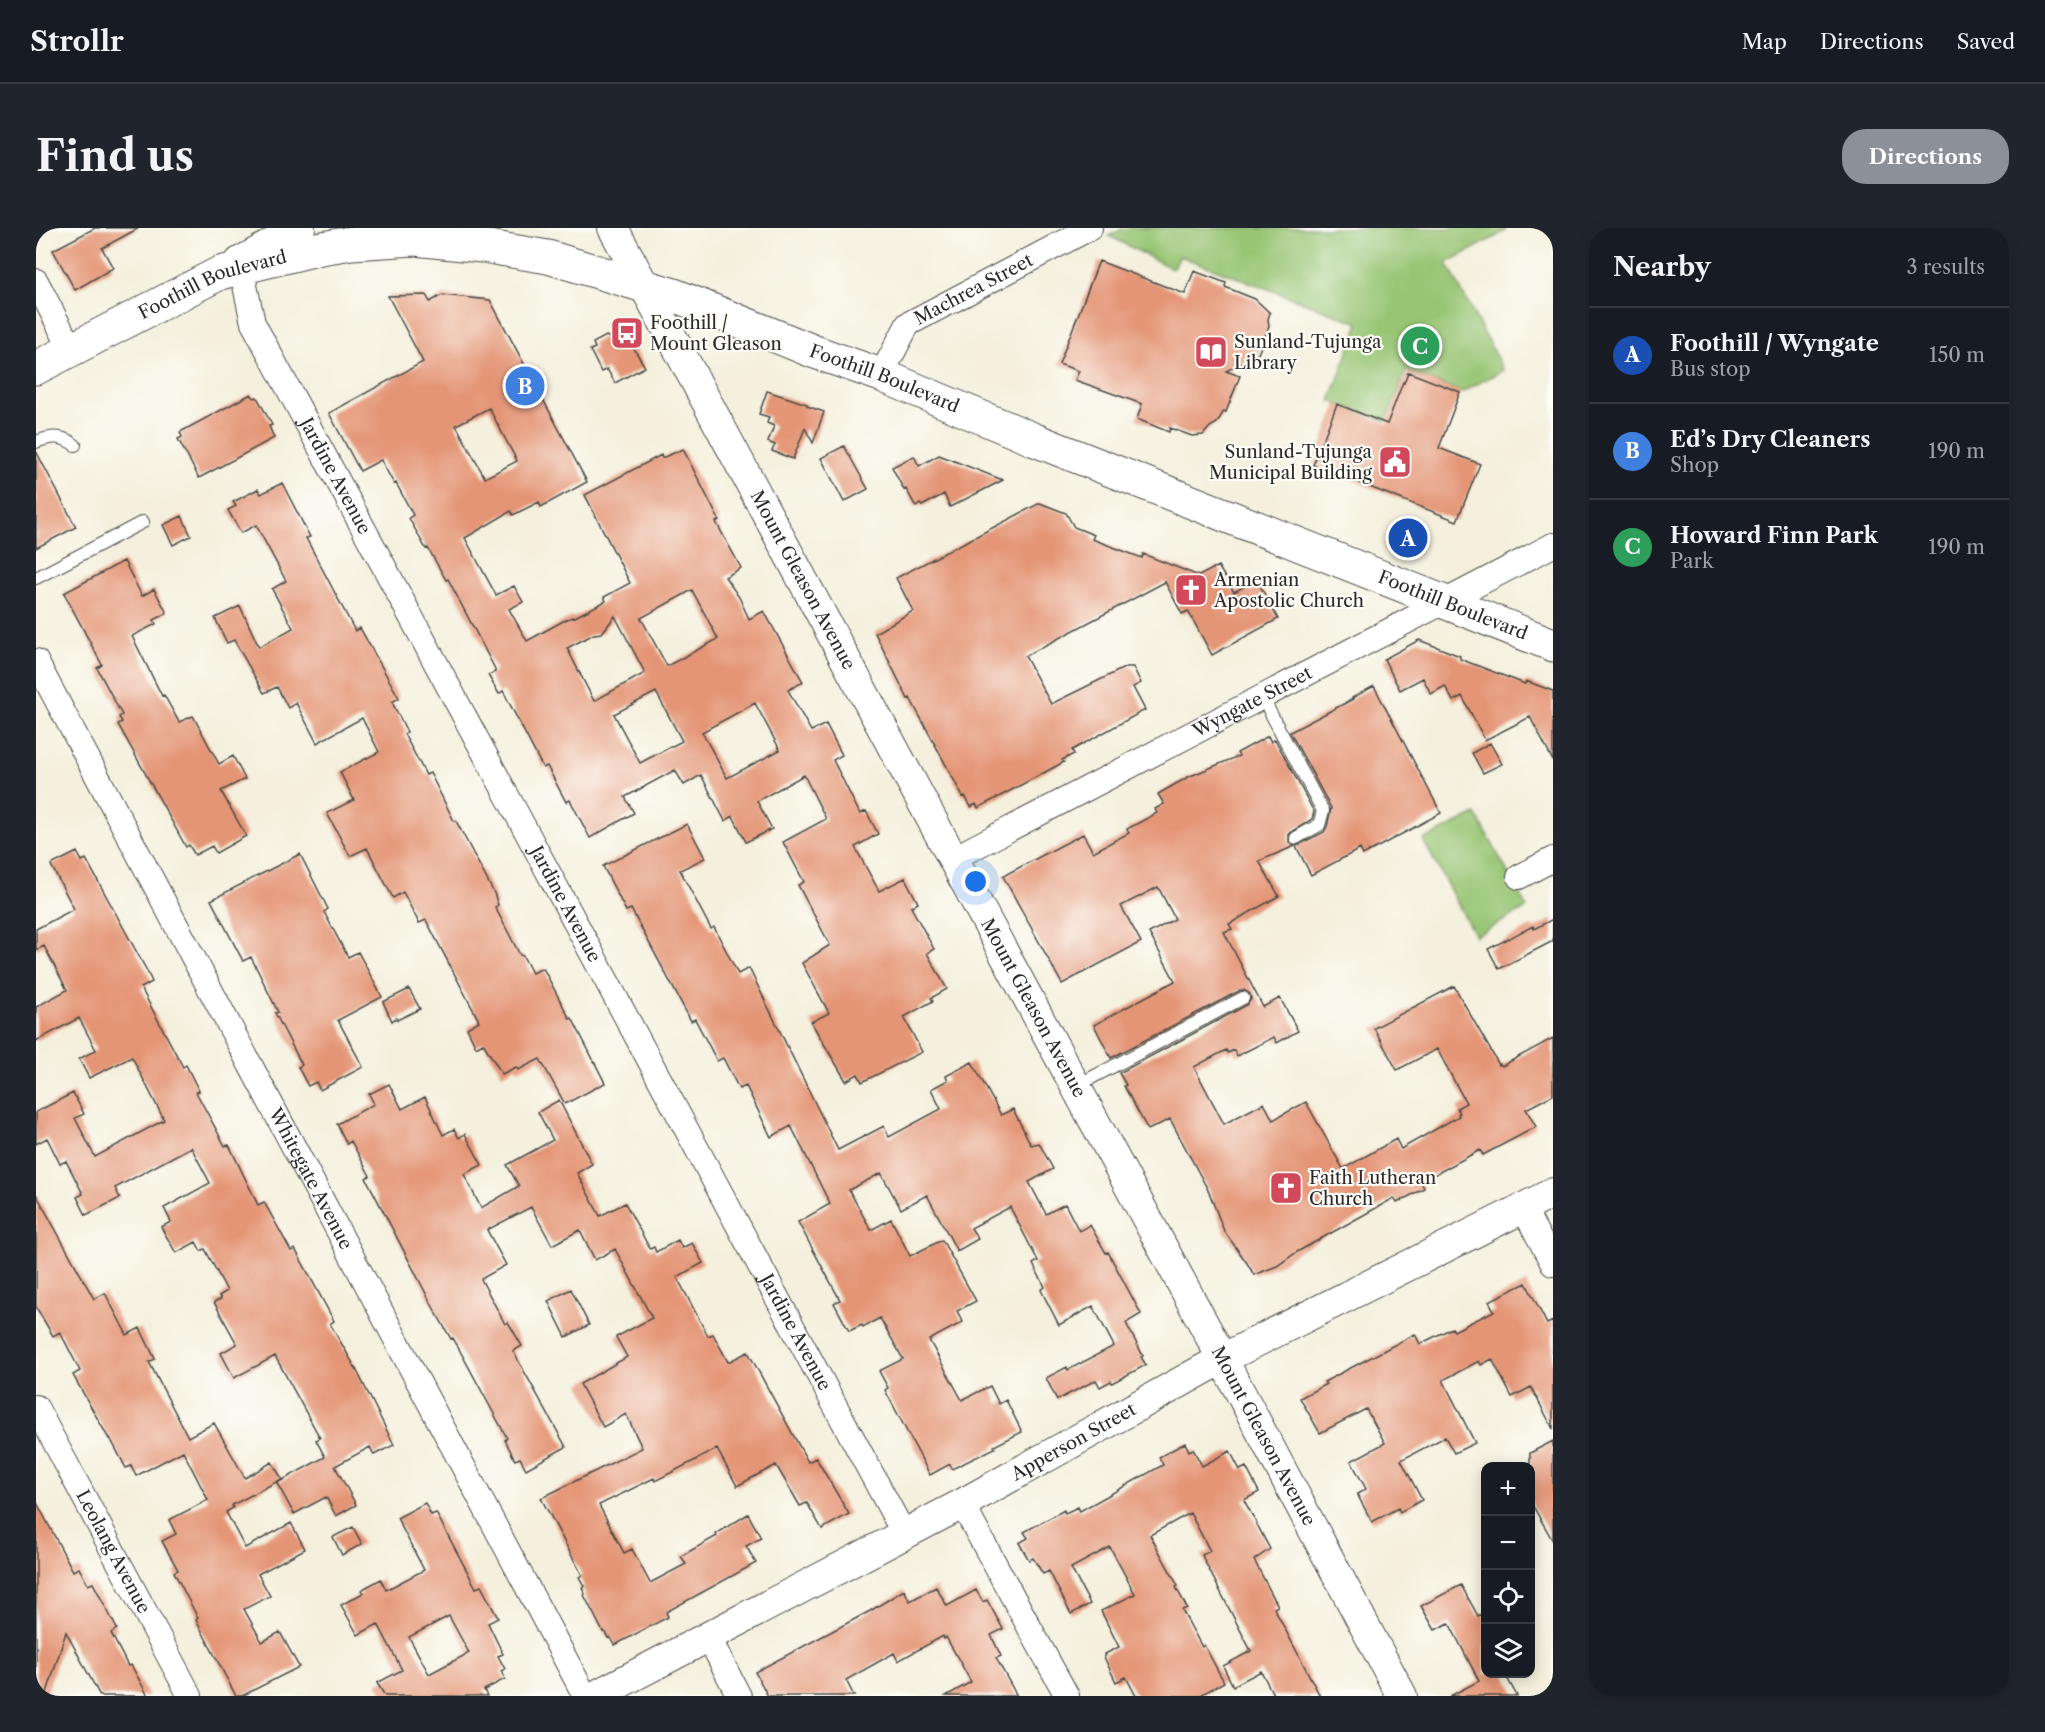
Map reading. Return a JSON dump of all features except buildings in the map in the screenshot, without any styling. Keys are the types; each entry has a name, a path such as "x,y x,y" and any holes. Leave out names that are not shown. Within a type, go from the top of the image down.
{"main road":[{"name":"Foothill Boulevard","path":"36,368 230,270 321,248 358,242 416,239 482,246 548,257 674,295 815,352 880,375 1035,440 1553,645"}],"street":[{"path":"230,270 300,228"},
{"name":"Mount Gleason Avenue","path":"613,228 1402,1696"},
{"name":"Machrea Street","path":"880,375 908,324 1090,228"},
{"name":"Jardine Avenue","path":"230,270 254,323 904,1534"},
{"path":"36,281 71,349"},
{"name":"Wyngate Street","path":"952,859 1553,545"},
{"name":"Whitegate Avenue","path":"36,662 585,1696"},
{"path":"1519,877 1553,859"},
{"name":"Apperson Street","path":"595,1696 962,1504 1222,1359 1553,1193"},
{"path":"1523,1208 1553,1264"},
{"name":"Leolang Avenue","path":"36,1407 190,1696"},
{"path":"962,1504 1067,1696"},
{"path":"708,1636 739,1696"}],"lane":[{"path":"36,442 52,437 65,437 75,445"},
{"path":"36,562 39,576 143,522"},
{"path":"1262,697 1323,811 1319,825 1296,838"},
{"path":"1075,1086 1243,998"}],"green space":[{"path":"1124,228 1504,228 1506,231 1447,263 1503,370 1463,392 1406,371 1386,421 1330,401 1359,323 1180,256 1173,269 1109,236"},
{"path":"1476,814 1527,908 1475,936 1423,840"}],"place":[{"name":"Foothill / Mount Gleason","path":"627,333"},
{"name":"Howard Finn Park","path":"1420,346"},
{"name":"Sunland-Tujunga Library","path":"1211,352"},
{"name":"Ed’s Dry Cleaners","path":"525,386"},
{"name":"Sunland-Tujunga Municipal Building","path":"1395,462"},
{"name":"Foothill / Wyngate","path":"1408,538"},
{"name":"Armenian Apostolic Church","path":"1191,590"},
{"name":"Faith Lutheran Church","path":"1286,1188"}]}
